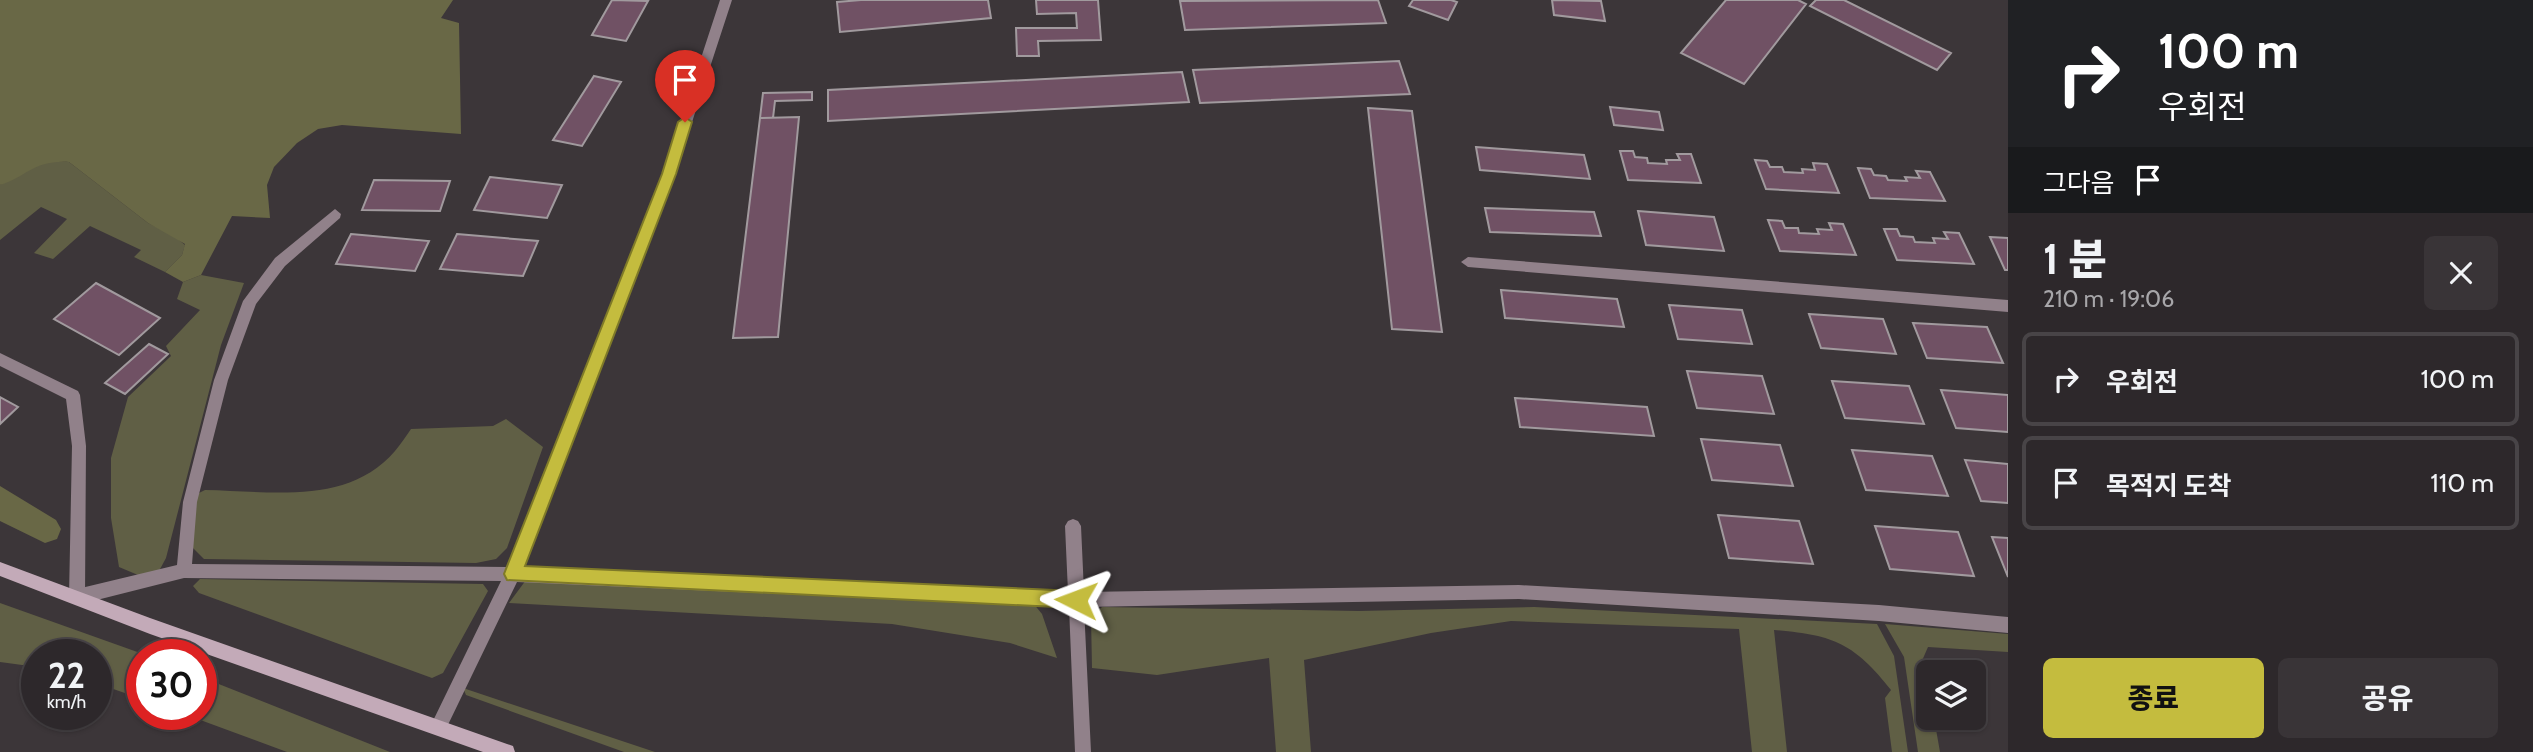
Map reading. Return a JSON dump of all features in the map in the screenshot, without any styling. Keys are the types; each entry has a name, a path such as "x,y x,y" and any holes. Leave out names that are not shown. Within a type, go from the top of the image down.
{"main road":[{"path":"0,569 507,752"}],"street":[{"path":"438,727 513,574 669,174 726,0"},
{"path":"184,571 190,502 221,380 250,301 279,262 335,214"},
{"path":"1468,262 2008,306"},
{"path":"0,359 73,395 79,446 77,597 184,571 513,574 1076,600 1519,592 1878,612 2008,625"},
{"path":"1073,526 1083,752"}],"shaded area":[{"path":"0,0 453,0 441,18 459,23 461,134 342,125 318,129 297,143 274,167 267,185 270,218 232,216 201,275 183,282 165,272 182,255 185,244 148,223 69,162 38,166 0,185"},
{"path":"52,161 69,162 148,223 173,235 185,245 182,255 165,272 134,257 141,250 90,226 53,259 34,253 67,219 41,207 0,240 0,185 28,168"},
{"path":"201,275 244,283 221,345 166,558 159,571 138,575 119,567 111,518 111,458 128,397 171,356 166,346 200,310 177,299 183,282"},
{"path":"506,419 543,447 507,548 496,559 476,563 204,559 192,547 197,494 205,490 281,493 331,488 376,469 395,451 411,429 493,426"},
{"path":"0,486 56,520 61,529 57,539 45,543 0,521"},
{"path":"200,579 483,584 488,591 443,673 432,678 199,593 193,586"},
{"path":"526,580 1033,603 1042,614 1057,658 1010,643 892,624 509,603"},
{"path":"0,603 101,639 21,639 21,665 0,662"},
{"path":"1102,607 1359,611 1534,607 1877,624 1894,656 1908,752 1892,752 1885,698 1891,690 1878,674 1853,652 1827,639 1774,630 1787,752 1752,752 1739,629 1511,621 1431,633 1304,660 1311,752 1276,752 1269,658 1157,675 1092,668 1091,617"},
{"path":"1885,624 2008,634 2008,652 1928,647 1922,660 1916,660 1916,730 1936,730 1940,752 1918,752 1904,657"},
{"path":"112,643 126,648 126,693 112,689"},
{"path":"217,683 390,752 287,752 217,726"},
{"path":"463,688 655,752 624,752 466,695"}],"building":[{"path":"612,0 648,1 626,41 592,35"},
{"path":"988,0 991,18 840,32 837,2"},
{"path":"1036,0 1098,0 1101,40 1038,41 1039,56 1017,56 1016,28 1077,28 1076,13 1037,14"},
{"path":"1378,0 1386,23 1185,30 1180,1"},
{"path":"1413,0 1457,2 1448,20 1409,6"},
{"path":"1552,0 1601,1 1605,21 1554,15"},
{"path":"1726,0 1798,0 1806,4 1744,84 1681,53"},
{"path":"1816,0 1844,0 1951,53 1937,70 1810,6"},
{"path":"1399,61 1410,94 1200,103 1193,70"},
{"path":"1182,72 1189,102 828,121 828,90"},
{"path":"594,76 621,82 582,146 553,140"},
{"path":"812,92 812,100 775,101 773,118 760,118 763,93"},
{"path":"1610,107 1659,112 1663,130 1614,125"},
{"path":"1368,108 1412,111 1442,332 1392,329"},
{"path":"799,117 778,337 733,338 760,118"},
{"path":"1476,147 1584,155 1590,179 1480,170"},
{"path":"1620,151 1633,151 1635,157 1647,158 1648,163 1667,164 1666,160 1680,160 1677,154 1691,154 1701,183 1628,180"},
{"path":"1755,160 1767,161 1770,167 1782,167 1784,172 1803,173 1802,169 1815,170 1813,163 1827,164 1839,193 1766,189"},
{"path":"1858,168 1871,169 1874,175 1886,176 1888,180 1907,181 1905,177 1920,178 1916,171 1930,172 1945,201 1870,198"},
{"path":"490,177 562,185 547,218 474,210"},
{"path":"374,180 450,181 440,211 362,210"},
{"path":"1485,208 1594,212 1601,236 1490,232"},
{"path":"1638,211 1714,217 1724,251 1646,245"},
{"path":"1768,220 1782,221 1785,228 1798,228 1799,233 1819,234 1817,229 1832,230 1829,223 1843,224 1856,255 1780,251"},
{"path":"1884,229 1897,229 1900,236 1913,237 1915,242 1935,243 1933,238 1948,239 1944,232 1959,233 1974,264 1897,260"},
{"path":"351,234 429,241 415,271 336,264"},
{"path":"457,234 538,241 523,276 440,269"},
{"path":"1990,237 2008,238 2008,270 2005,270"},
{"path":"96,283 160,318 119,355 54,319"},
{"path":"1501,290 1617,299 1624,327 1505,318"},
{"path":"1669,305 1742,310 1752,344 1678,339"},
{"path":"1809,314 1883,319 1896,354 1821,348"},
{"path":"1913,323 1987,327 2003,363 1927,358"},
{"path":"149,344 168,354 125,394 105,383"},
{"path":"1687,371 1762,376 1774,414 1697,408"},
{"path":"1832,381 1909,386 1924,424 1845,418"},
{"path":"1941,390 2008,395 2008,432 1956,428"},
{"path":"0,397 18,407 0,424"},
{"path":"1515,398 1647,407 1654,436 1520,427"},
{"path":"1701,439 1780,445 1793,486 1712,480"},
{"path":"1852,450 1932,456 1948,496 1866,490"},
{"path":"1965,460 2008,464 2008,503 1981,501"},
{"path":"1718,515 1799,521 1813,564 1729,558"},
{"path":"1875,526 1958,532 1974,576 1890,569"},
{"path":"1992,537 2008,538 2008,577"}],"route":[{"path":"685,122 669,174 513,574 1076,600"}]}
